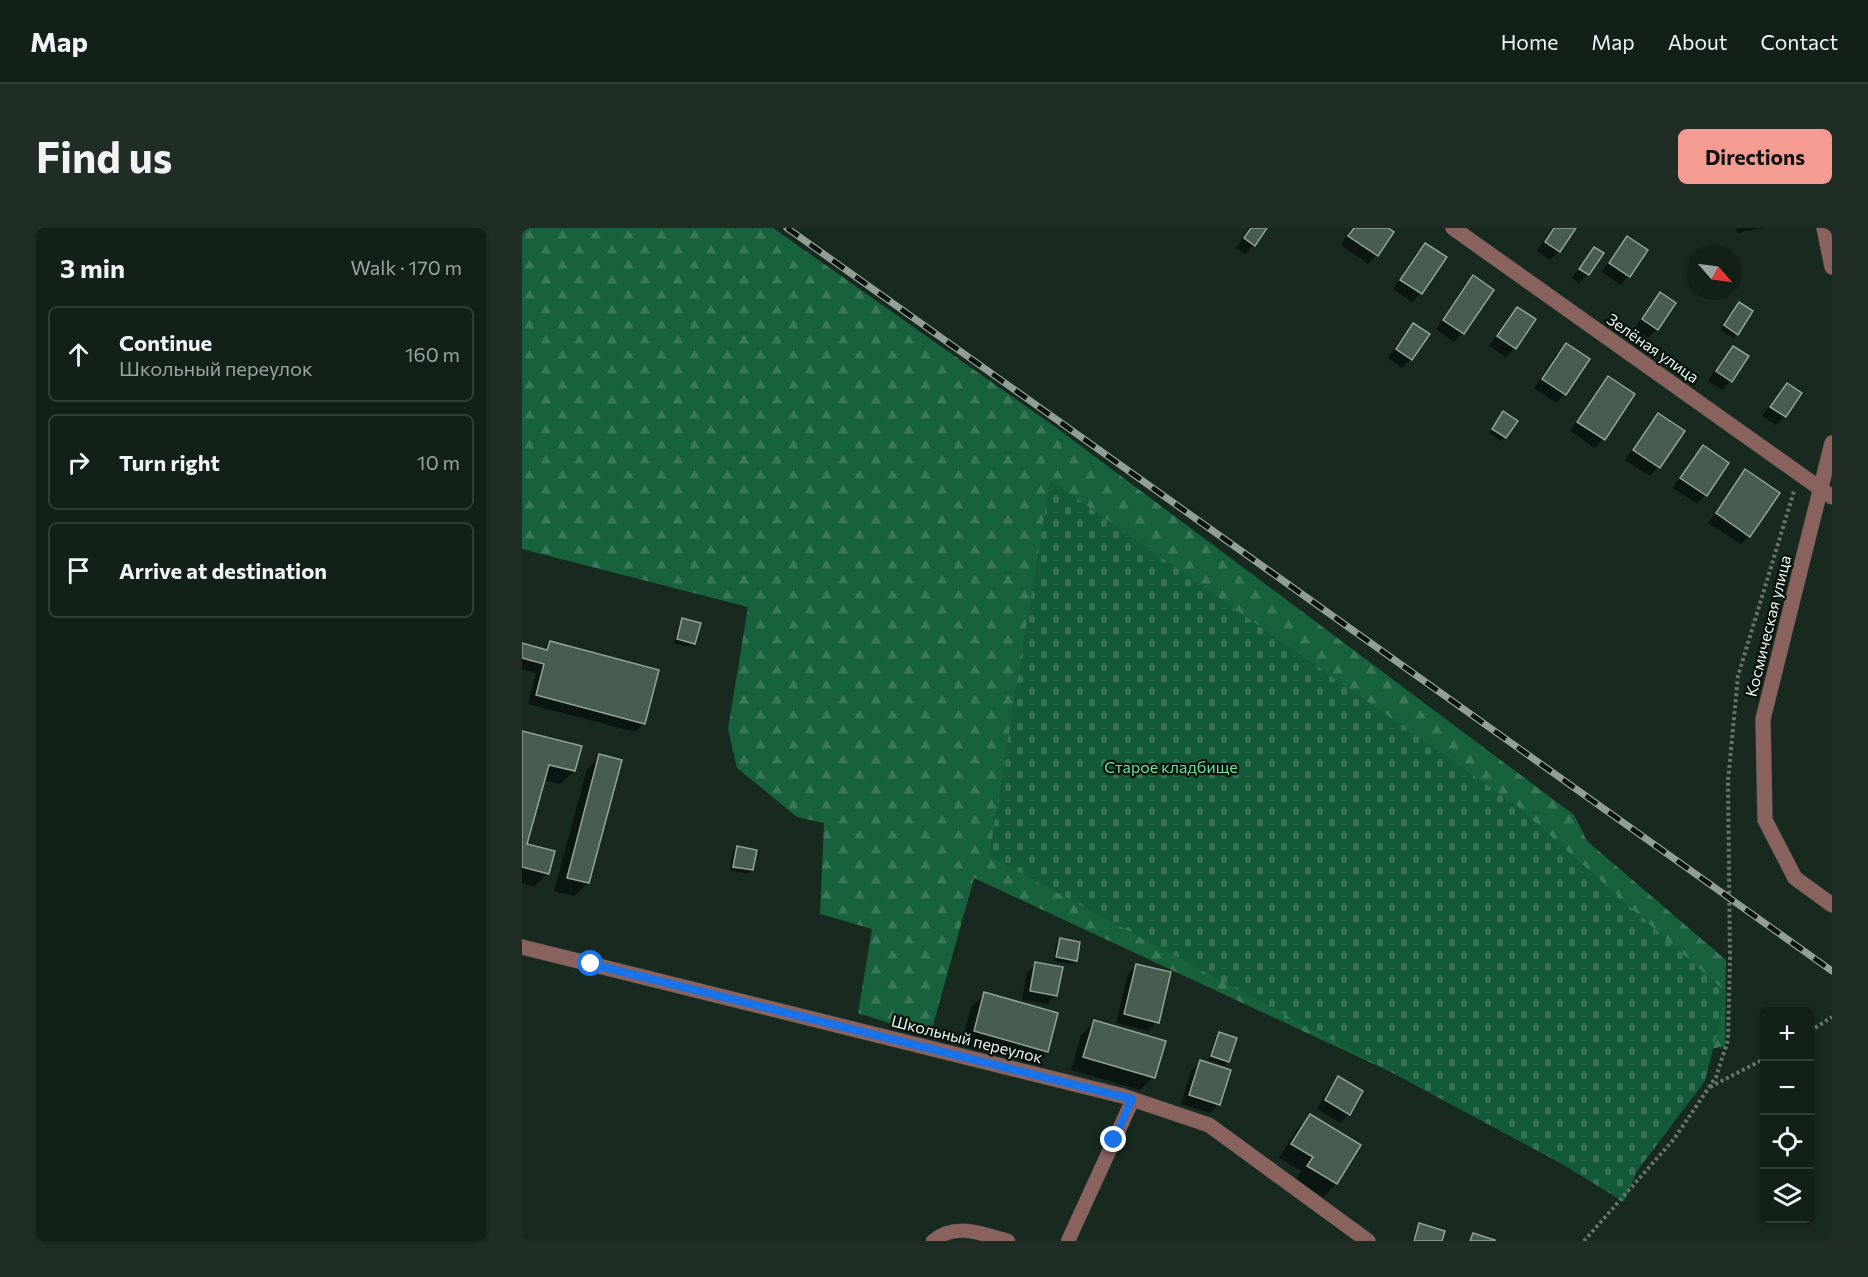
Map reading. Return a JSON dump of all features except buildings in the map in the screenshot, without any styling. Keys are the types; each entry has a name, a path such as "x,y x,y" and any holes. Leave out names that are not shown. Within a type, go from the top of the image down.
{"street":[{"name":"Зелёная улица","path":"1453,228 1826,493"},
{"path":"1824,228 1832,267"},
{"name":"Космическая улица","path":"1832,443 1826,493 1763,719 1765,820 1795,878 1832,905"},
{"name":"Школьный переулок","path":"522,947 1132,1099 1209,1125 1368,1241"}],"lane":[{"path":"1068,1241 1132,1099"},
{"path":"933,1241 941,1234 968,1230 1008,1241"}],"path":[{"path":"1584,1241 1674,1139 1716,1077 1728,1040 1730,958 1728,781 1738,676 1799,473"},
{"path":"1814,1028 1832,1017"},
{"path":"1709,1088 1760,1061"}],"green space":[{"path":"522,228 773,228 1054,426 1574,815 1587,841 1726,960 1725,1046 1676,1056 1522,1133 974,878 930,1036 858,1013 872,929 820,914 824,823 797,817 737,768 728,729 748,607 522,549"},
{"name":"Старое кладбище","path":"1050,480 1516,805 1727,993 1705,1081 1637,1171 1624,1202 1562,1164 989,856"}],"railway":[{"path":"787,228 1832,971"}],"route":[{"path":"591,964 1132,1099 1114,1140"}]}
